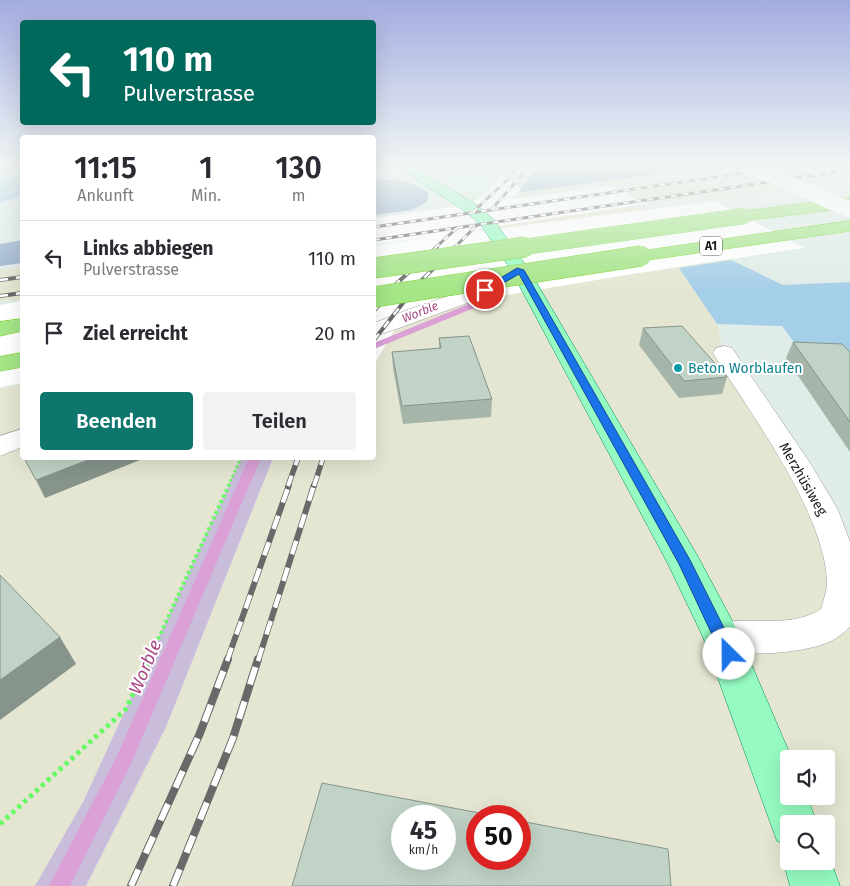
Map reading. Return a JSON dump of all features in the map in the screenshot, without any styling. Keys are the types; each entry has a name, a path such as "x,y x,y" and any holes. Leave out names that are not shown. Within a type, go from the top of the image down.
{"highway":[{"name":"A1","path":"376,268 806,208"},
{"name":"A1","path":"376,298 565,266 850,226"},
{"path":"0,329 20,325"},
{"path":"0,364 20,360"}],"main road":[{"path":"471,208 487,222 520,270 685,564 722,637 768,751 791,815"},
{"path":"810,870 815,886"}],"street":[{"path":"376,330 414,314 485,290 520,270"},
{"name":"Merzhüsiweg","path":"722,637 792,636 819,630 837,617 844,587 838,554 823,510 800,470 724,353"},
{"path":"0,447 20,438"}],"path":[{"path":"0,824 126,709 240,460"}],"shaded area":[{"path":"376,208 415,208 376,215"},
{"path":"501,208 648,208 731,260 679,268 717,324 724,353 800,470 850,626 850,886 86,886 166,727 272,460 376,460 376,361 404,312 520,270 487,222"},
{"path":"20,240 20,263 0,266 0,244"},
{"path":"731,260 783,285 850,282 850,354 797,346 782,326 717,324 679,268"},
{"path":"20,267 20,298 0,301 0,270"},
{"path":"20,385 20,460 240,460 83,802 35,886 0,886 0,389"},
{"path":"240,460 272,460 166,727 86,886 35,886 83,802"}],"pier":[{"path":"442,208 617,208 480,229 479,231 657,208 729,208 804,248 405,312 376,362 376,246 439,235 376,245 376,218"},
{"path":"20,301 20,383 0,387 0,305"}],"building":[{"path":"682,326 727,377 684,381 643,328"},
{"path":"469,336 492,399 402,406 392,352 441,348 439,338"},
{"path":"793,342 842,344 850,352 850,422"},
{"path":"25,460 88,460 36,480"},
{"path":"0,575 60,637 0,680"},
{"path":"322,783 437,805 391,805 391,870 456,870 456,809 466,810 466,870 531,870 531,823 668,849 671,886 292,886"}],"waterway":[{"name":"Worble","path":"376,345 476,304"},
{"name":"Worble","path":"59,886 124,760 254,460"}],"railway":[{"path":"473,212 477,208"},
{"path":"376,227 502,208"},
{"path":"376,240 589,208"},
{"path":"376,337 417,285 477,225"},
{"path":"435,248 457,228"},
{"path":"376,309 397,283 437,247"},
{"path":"0,280 20,277"},
{"path":"0,296 20,293"},
{"path":"288,486 297,460"},
{"path":"314,486 322,460"},
{"path":"227,661 289,485"},
{"path":"258,661 314,485"},
{"path":"131,886 200,733 228,659"},
{"path":"173,886 233,738 258,659"}],"place":[{"name":"Beton Worblaufen","path":"678,368"}],"route":[{"path":"485,290 520,270 685,564 729,654"}]}
